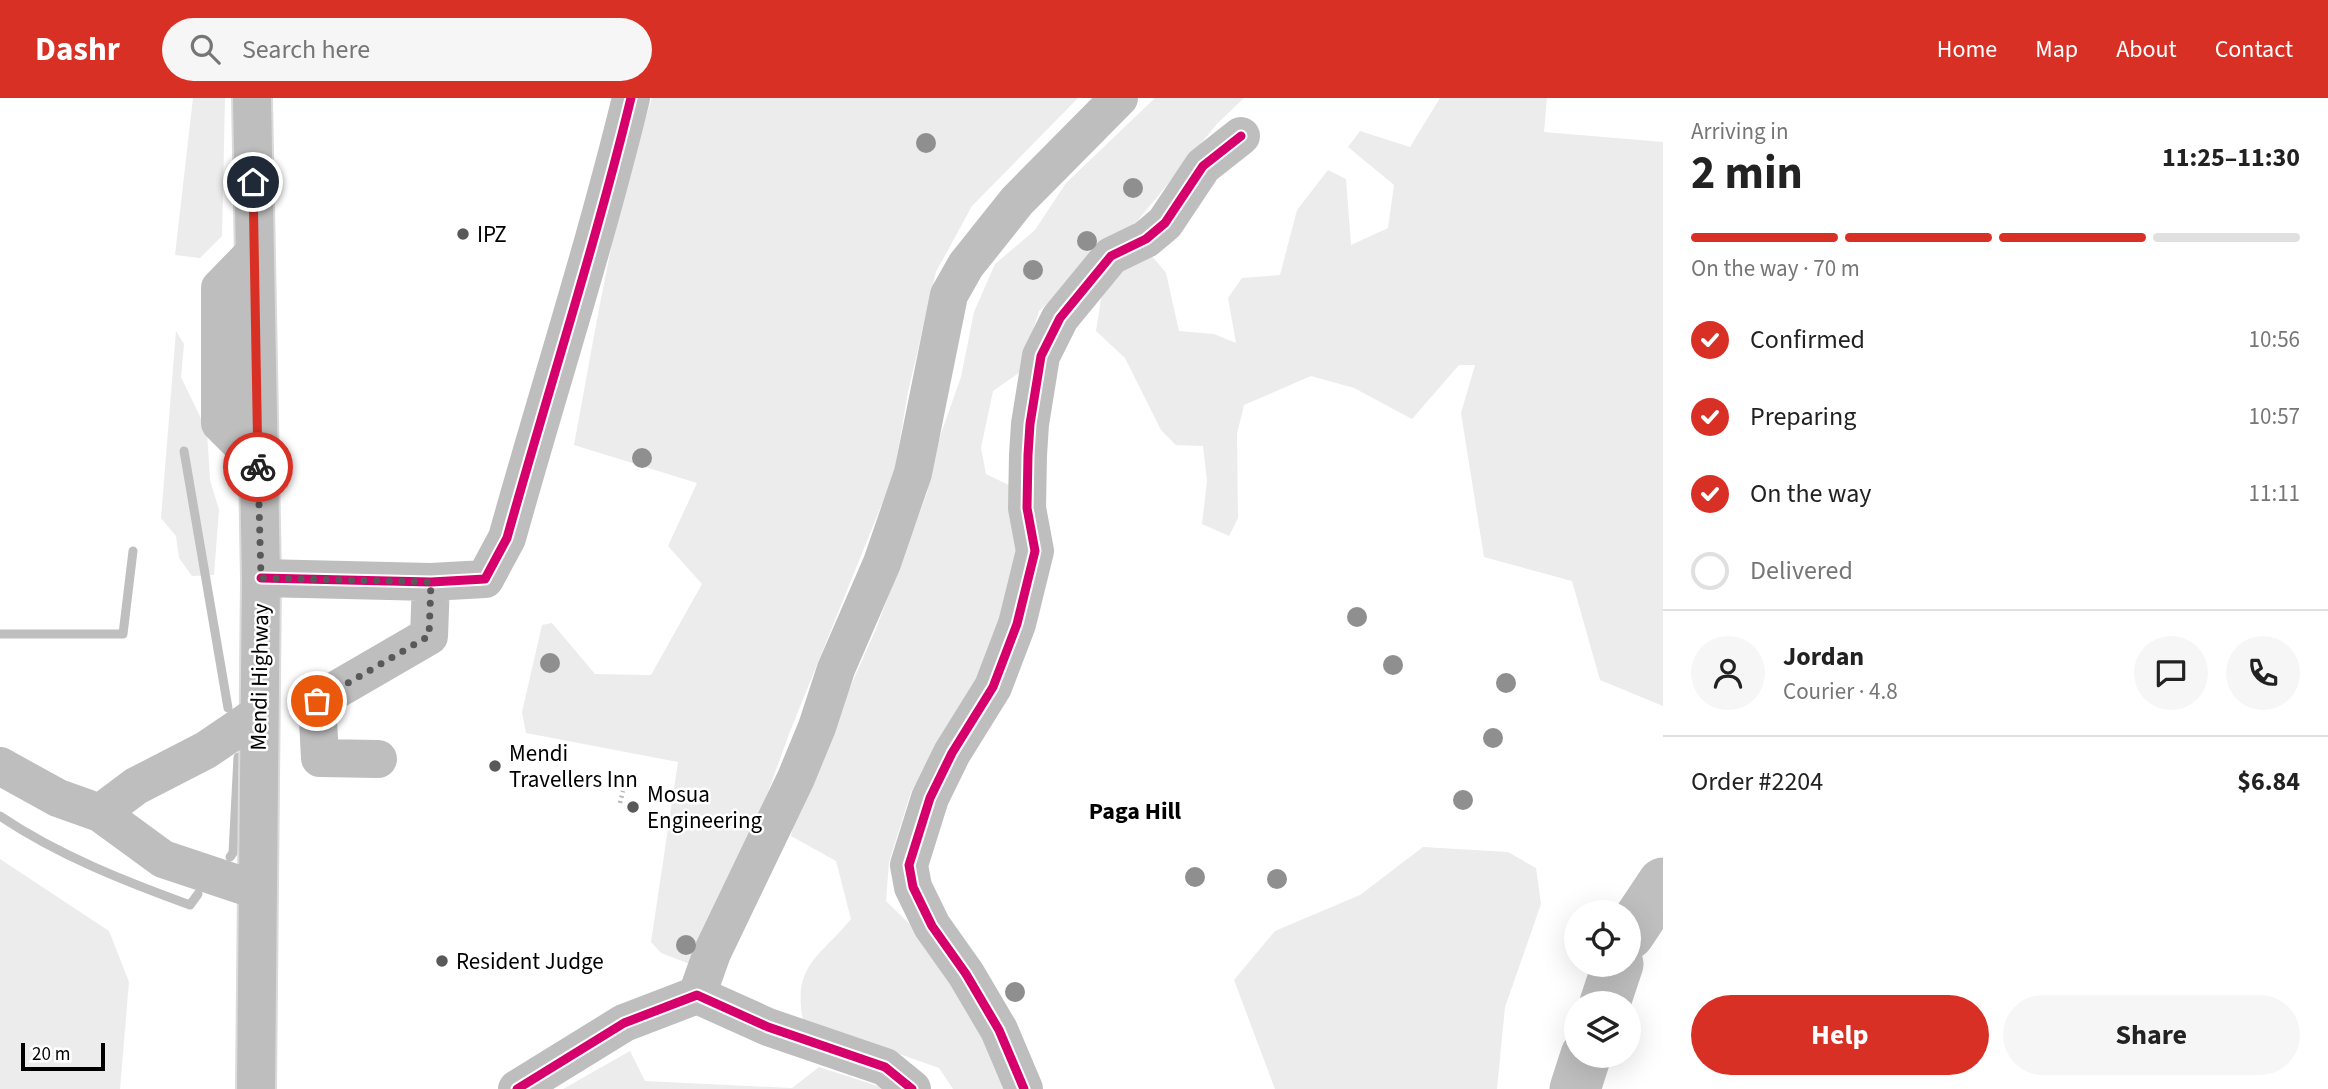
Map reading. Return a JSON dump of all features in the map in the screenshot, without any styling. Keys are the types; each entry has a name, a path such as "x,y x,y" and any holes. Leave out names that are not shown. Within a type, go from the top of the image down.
{"street":[{"name":"Mendi Highway","path":"252,98 261,578 256,1089"},
{"path":"261,578 431,582 485,579 507,538 590,243 610,183 631,98"},
{"path":"697,995 712,953 796,778 817,727 836,669 883,563 913,473 949,295 966,265 1017,201 1119,98"},
{"path":"1024,1089 999,1030 966,974 932,926 913,887 909,865 930,798 952,752 993,687 1017,624 1035,551 1027,508 1028,455 1041,356 1060,318 1095,273 1111,256 1146,239 1165,223 1202,166 1241,136"},
{"path":"378,759 320,758 317,701 429,636 431,582"},
{"path":"100,813 136,786 206,750 259,714"},
{"path":"0,766 58,798 100,813 163,859 256,890"},
{"path":"517,1089 624,1023 697,995 768,1027 885,1068 912,1089"}],"path":[{"path":"620,803 623,792"}],"shaded area":[{"path":"193,98 225,98 222,236 200,258 175,255"},
{"path":"652,98 1078,98 972,206 936,272 908,392 894,474 789,734 756,825 690,964 661,953 651,942 678,762 526,733 522,712 542,625 552,623 595,674 651,675 702,584 668,546 697,483 574,445 616,226 638,140"},
{"path":"1155,98 1244,98 1217,124 1134,225 1039,311 1020,372 993,391 981,448 986,474 1017,489 1019,569 972,692 911,792 889,862 886,901 927,941 1012,1089 953,1089 939,1068 803,1020 801,986 805,974 819,953 851,919 836,861 791,836 797,806 876,629 927,493 938,442 961,377 974,312 995,264 1035,230 1066,183"},
{"path":"1440,98 1547,98 1544,132 1663,142 1663,706 1600,680 1572,581 1484,557 1461,413 1475,365 1459,365 1412,419 1354,388 1311,376 1244,405 1237,434 1238,518 1229,536 1202,524 1207,481 1203,446 1176,445 1161,430 1125,358 1096,331 1105,274 1152,256 1166,273 1179,331 1214,334 1236,343 1228,298 1242,278 1280,275 1297,210 1328,170 1346,179 1351,245 1388,228 1394,185 1348,147 1360,131 1410,147"},
{"path":"176,331 184,344 181,377 207,431 210,480 219,510 214,575 192,576 179,558 176,536 161,518"},
{"path":"1423,847 1508,852 1536,868 1541,904 1505,1007 1497,1089 1275,1089 1234,980 1275,931 1360,895"},
{"path":"0,859 109,931 129,982 120,1089 0,1089"},
{"path":"630,1051 645,1081 792,1088 819,1067 887,1089 563,1089"}],"waterway":[{"path":"184,451 228,708"},
{"path":"0,634 123,634 133,551"},
{"path":"230,857 233,853 238,757"},
{"path":"0,816 68,855 141,886 190,905 198,894"},
{"path":"1641,916 1663,883"},
{"path":"1609,991 1614,977"},
{"path":"1575,1089 1582,1068"}],"cycle path":[{"path":"261,578 431,582 485,579 507,538 587,263 631,98"},
{"path":"1024,1089 999,1030 966,974 932,926 913,887 909,865 930,798 952,753 993,687 1017,624 1035,551 1027,508 1028,455 1041,356 1060,318 1111,256 1146,239 1165,223 1203,166 1241,136"},
{"path":"517,1089 624,1023 697,995 768,1027 885,1067 912,1089"}],"way so far":[{"path":"258,467 261,578 431,582 429,636 317,701"}],"place":[{"name":"IPZ","path":"463,234"},
{"name":"Mendi Travellers Inn","path":"495,766"},
{"name":"Mosua Engineering","path":"633,807"},
{"name":"Resident Judge","path":"442,961"}],"district":[{"name":"Paga Hill","path":"1135,811"}],"route":[{"path":"253,182 258,467"}]}
